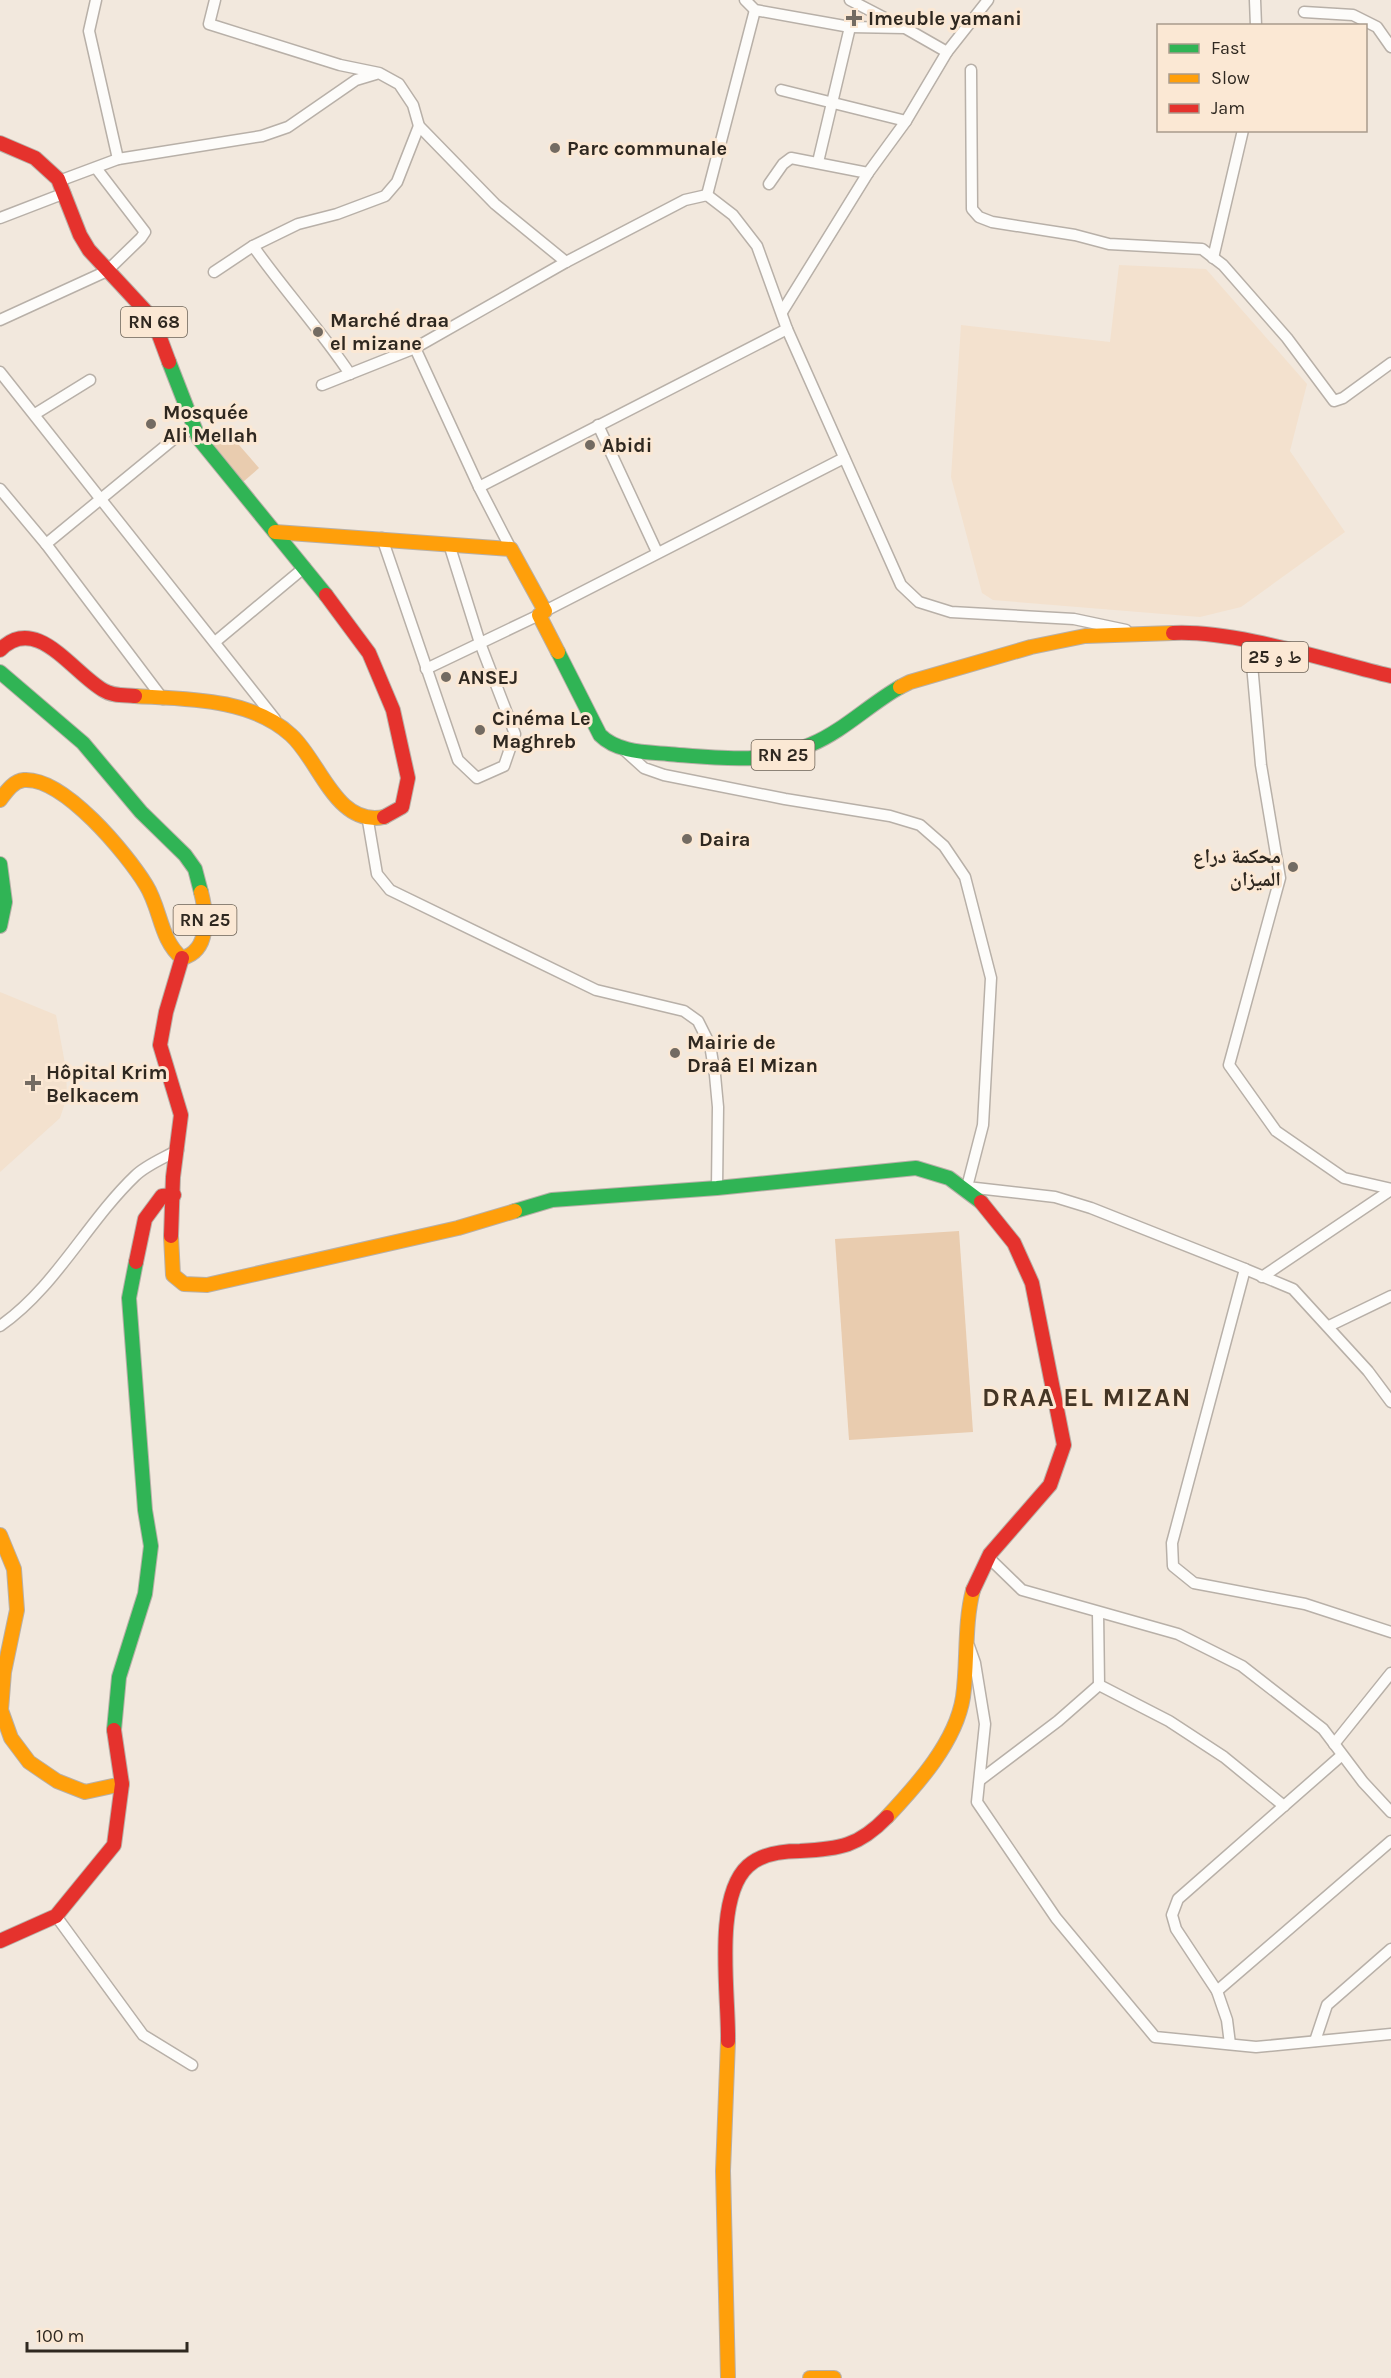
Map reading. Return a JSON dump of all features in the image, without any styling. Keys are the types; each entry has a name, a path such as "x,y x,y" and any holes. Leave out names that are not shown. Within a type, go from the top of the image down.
{"main road":[{"name":"RN 68","path":"0,142 35,158 62,187 80,235 107,271 137,299 153,319 193,428 208,452 275,532"},
{"path":"275,532 511,549"},
{"path":"0,650 5,642 15,637 29,637 42,642 105,692 233,706 261,715 278,724 306,751 344,806 357,818 381,821 402,807 408,778 393,710 369,653 305,567 275,532"},
{"name":"RN 25","path":"511,549 600,735 610,745 623,749 739,760 767,759 813,744 910,682 1031,647 1085,636 1190,632 1391,676"},
{"name":"ط و 25","path":"1251,647 1391,688"},
{"name":"RN 25","path":"0,672 83,743 141,812 185,855 195,869 205,906 202,943 190,956 182,958 170,948 144,881 100,828 57,789 41,782 24,780 8,788 0,800"},
{"path":"0,864 5,902 0,926"},
{"path":"182,958 166,1012 160,1045 181,1115 171,1268 176,1280 194,1286 230,1282 458,1228 552,1200 717,1188 916,1168 947,1175 967,1187 998,1223 1022,1258 1036,1299 1064,1445 1062,1460 1048,1492 988,1557 972,1589 964,1690 958,1716 940,1752 867,1836 836,1851 781,1850 762,1856 746,1868 732,1894 728,1923 728,2038 723,2143 728,2378"},
{"path":"0,1941 56,1916 114,1845 122,1784 113,1724 119,1677 145,1594 151,1546 145,1510 129,1298 145,1219 162,1196 174,1195"},
{"path":"0,1535 14,1569 17,1610 4,1672 1,1710 11,1738 29,1762 57,1781 85,1792 122,1784"},
{"path":"810,2378 834,2378"}],"street":[{"path":"96,0 89,31 118,159"},
{"path":"215,0 209,24 339,65 379,73 399,84 413,105 419,126 495,204 566,262"},
{"path":"745,0 755,9 850,27 905,28"},
{"path":"850,0 947,52"},
{"path":"782,312 868,173 906,121 947,52 988,0"},
{"path":"1255,0 1256,24"},
{"path":"707,195 755,9"},
{"path":"1304,12 1353,15 1377,27 1391,47"},
{"path":"818,162 850,27"},
{"path":"971,70 972,209 979,217 992,222 1075,235 1109,244 1202,249 1287,338 1334,401 1343,398 1391,363"},
{"path":"0,218 118,159 262,136 288,127 356,80 379,73"},
{"path":"780,90 906,121"},
{"path":"214,272 253,246 298,224 337,214 385,196 397,182 419,126"},
{"path":"1213,258 1243,132"},
{"path":"769,184 783,164 791,158 868,173"},
{"path":"0,320 107,271 145,232 96,168"},
{"path":"322,385 415,348 566,262 685,200 707,195 733,214 757,246 787,329 901,585 919,602 951,612 1074,619 1141,633"},
{"path":"253,246 285,291 321,330 350,374"},
{"path":"479,487 787,329"},
{"path":"415,348 479,487 511,549"},
{"path":"0,372 278,724"},
{"path":"35,414 90,380"},
{"path":"598,425 657,552"},
{"path":"46,544 103,500 175,438 193,428"},
{"path":"426,669 542,613 844,458"},
{"path":"0,489 46,544 163,699"},
{"path":"382,538 458,760 477,777 504,766 515,734 480,643 449,544"},
{"path":"215,642 305,567"},
{"path":"1251,647 1261,765 1280,878 1229,1065 1276,1131 1344,1178 1391,1190"},
{"path":"623,749 644,768 664,775 784,799 890,816 920,825 944,846 965,877 991,978 983,1125 967,1187 1055,1197 1091,1208 1293,1289 1329,1326 1391,1402"},
{"path":"368,821 376,874 390,890 596,990 684,1011 699,1021 710,1045 715,1075 718,1107 717,1188"},
{"path":"0,1326 52,1275 81,1237 136,1174 178,1150"},
{"path":"1262,1276 1391,1190"},
{"path":"1245,1269 1172,1543 1173,1566 1194,1583 1305,1604 1391,1632"},
{"path":"1329,1326 1391,1296"},
{"path":"988,1557 1022,1590 1178,1634 1242,1666 1323,1729 1342,1755 1389,1804"},
{"path":"980,1780 1058,1721 1099,1685 1098,1612"},
{"path":"967,1641 975,1663 985,1724 978,1802 1056,1918 1155,2037 1256,2047 1391,2034"},
{"path":"1334,1744 1391,1673"},
{"path":"1099,1685 1169,1721 1224,1757 1284,1806"},
{"path":"1230,2044 1227,2020 1217,1991 1176,1929 1172,1915 1178,1899 1342,1755"},
{"path":"1217,1991 1391,1841"},
{"path":"56,1916 142,2035 192,2065"},
{"path":"1315,2041 1327,2005 1391,1949"}],"shaded area":[{"path":"1119,265 1206,269 1307,384 1290,451 1345,532 1241,607 1200,617 993,600 982,593 951,477 961,325 1110,342"},
{"path":"226,430 259,468 243,482 209,445"},
{"name":"Hôpital Krim Belkacem","path":"0,992 56,1015 66,1069 67,1097 60,1118 0,1172"},
{"path":"959,1231 973,1432 849,1440 835,1239"}],"traffic: fast":[{"path":"169,362 199,439 326,595"},
{"path":"558,652 600,735 614,745 650,753 741,758 794,751 835,732 900,687"},
{"path":"0,672 83,743 141,812 185,855 195,869 201,892"},
{"path":"0,864 5,902 0,926"},
{"path":"515,1211 552,1200 717,1188 916,1168 949,1178 981,1202"},
{"path":"114,1730 119,1677 145,1594 151,1546 145,1510 129,1298 136,1262"}],"traffic: slow":[{"path":"275,532 511,549 545,611 539,615 558,652"},
{"path":"900,687 910,682 1031,647 1085,636 1173,633"},
{"path":"135,696 217,703 257,714 275,723 291,735 330,790 353,812 367,817 384,817"},
{"path":"0,800 7,790 24,780 40,782 75,804 110,837 137,871 151,894 169,942 182,958 198,948 202,940 205,921 201,892"},
{"path":"171,1236 173,1275 184,1284 207,1285 458,1228 515,1211"},
{"path":"0,1535 14,1569 17,1610 4,1672 1,1710 11,1738 29,1762 57,1781 85,1792 122,1784"},
{"path":"887,1817 934,1762 959,1714 963,1697 968,1617 973,1590"},
{"path":"728,2041 723,2171 728,2378"},
{"path":"810,2378 834,2378"}],"traffic: jam":[{"path":"0,143 35,158 58,179 80,235 89,250 153,319 169,362"},
{"path":"326,595 369,653 393,710 408,778 402,807 384,817"},
{"path":"1173,633 1198,633 1253,641 1391,676"},
{"path":"0,650 13,640 27,638 40,642 53,649 103,690 114,694 135,696"},
{"path":"171,1236 173,1177 181,1115 160,1045 166,1012 182,958"},
{"path":"136,1262 145,1219 162,1196 174,1195"},
{"path":"973,1590 990,1554 1050,1485 1064,1445 1032,1283 1014,1243 981,1202"},
{"path":"0,1941 56,1916 114,1845 122,1784 114,1730"},
{"path":"728,2041 725,1949 730,1901 737,1881 748,1866 760,1858 780,1852 827,1849 848,1844 867,1834 887,1817"}],"place":[{"name":"Imeuble yamani","path":"854,18"},
{"name":"Parc communale","path":"555,148"},
{"name":"Marché draa el mizane","path":"318,332"},
{"name":"Mosquée Ali Mellah","path":"151,424"},
{"name":"Abidi","path":"590,445"},
{"name":"ANSEJ","path":"446,677"},
{"name":"Cinéma Le Maghreb","path":"480,730"},
{"name":"Daira","path":"687,839"},
{"name":"محكمة دراع الميزان","path":"1293,867"},
{"name":"Mairie de Draâ El Mizan","path":"675,1053"},
{"name":"Hôpital Krim Belkacem","path":"33,1083"}],"district":[{"name":"DRAA EL MIZAN","path":"1087,1397"}]}
